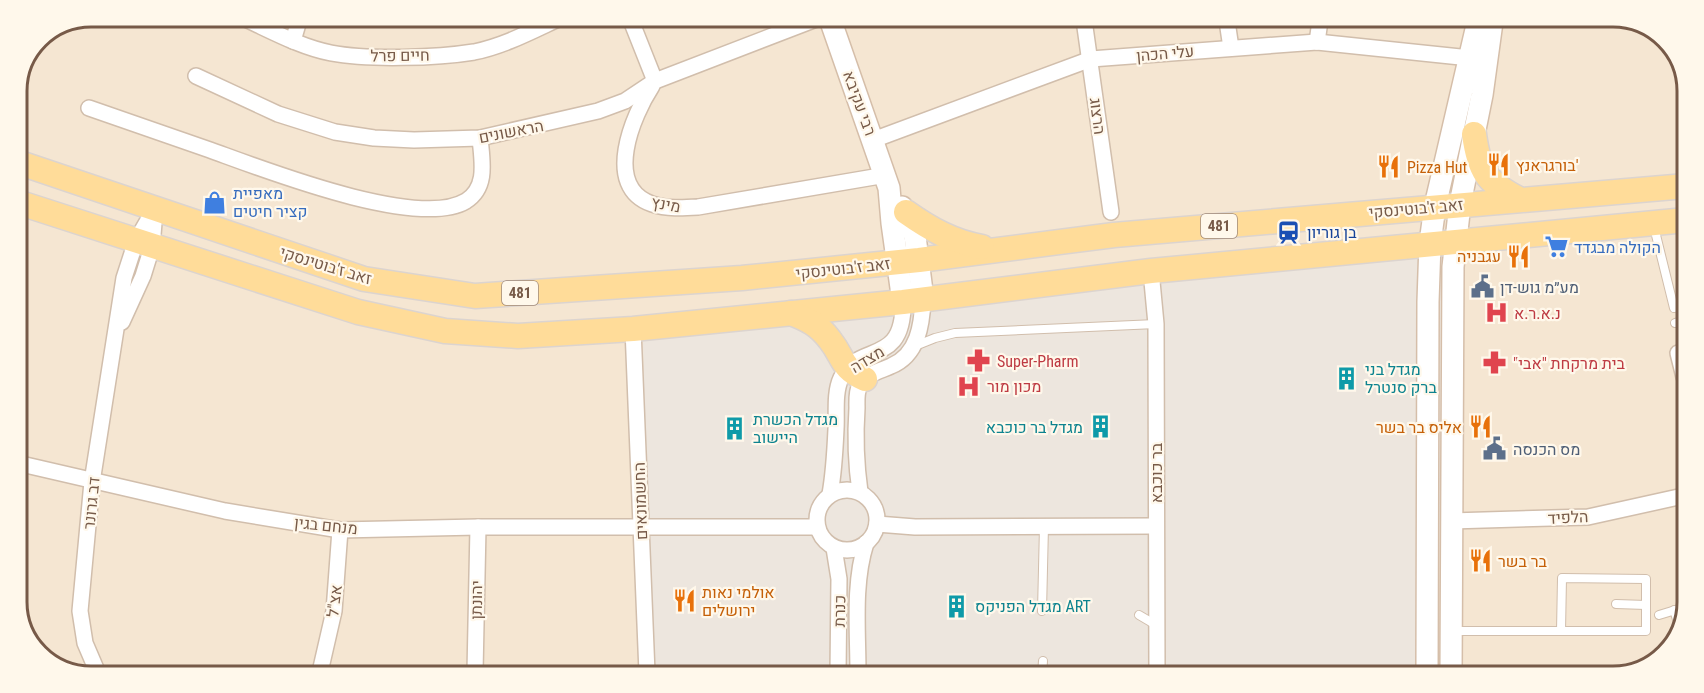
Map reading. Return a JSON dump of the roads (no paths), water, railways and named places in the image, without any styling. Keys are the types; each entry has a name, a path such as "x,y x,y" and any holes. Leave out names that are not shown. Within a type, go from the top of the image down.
{"main road":[{"name":"רבי עקיבא","path":"833,27 888,181 906,212 915,236 908,261"},
{"path":"1427,666 1428,302 1431,243 1435,206 1477,27"},
{"path":"1451,666 1453,267 1460,204 1491,27"},
{"path":"1474,134 1477,155 1488,178 1496,186 1519,199"},
{"name":"זאב ז'בוטינסקי","path":"27,165 364,279 475,296 742,278 908,261 1114,235 1677,187"},
{"name":"רבי עקיבא","path":"888,181 892,223 908,261"},
{"name":"זאב ז'בוטינסקי","path":"27,205 358,312 445,331 518,336 633,329 913,300 1151,271 1677,221"},
{"path":"906,212 947,238 968,245 1003,250"},
{"name":"מצדה","path":"908,261 913,300"},
{"path":"791,312 811,321 821,330 856,374"},
{"path":"1422,666 1428,650"}],"street":[{"name":"חיים פרל","path":"263,27 293,41 331,53 367,56 426,56 475,51 510,41 540,27"},
{"path":"293,41 297,27"},
{"path":"634,27 655,81"},
{"name":"הראשונים","path":"196,76 278,114 335,132 374,138 480,138 598,111 625,101 655,81 795,27"},
{"name":"הרצוג","path":"1085,27 1111,212"},
{"path":"1228,27 1231,48"},
{"path":"1317,42 1319,27"},
{"name":"עלי הכהן","path":"873,140 1091,59 1317,42 1470,58"},
{"name":"מינץ","path":"655,81 640,104 631,125 625,161 625,177 630,187 650,204 671,208 698,207 888,181"},
{"path":"89,108 297,181 364,200 405,208 455,206 468,200 478,189 483,174 480,138"},
{"name":"דב גרונר","path":"95,666 85,643 80,611 92,482 124,278 144,244 155,208"},
{"name":"בר כוכבא","path":"1151,271 1156,324 1156,666"},
{"name":"מצדה","path":"856,374 876,372 906,357 914,346 920,331 913,300"},
{"name":"מצדה","path":"830,494 834,473 838,390 856,374 863,357 889,346 897,335 913,300"},
{"name":"החשמונאים","path":"633,329 647,666"},
{"name":"מצדה","path":"856,374 858,392 855,442 860,492"},
{"name":"מנחם בגין","path":"27,466 225,511 340,530 478,527 817,527"},
{"path":"858,666 859,564 866,543 874,533 877,524 873,505 860,492 845,489 830,494 818,508 816,517 817,527 826,543 834,548 853,550 866,543"},
{"name":"הלפיד","path":"1451,521 1588,517 1677,497"},
{"path":"877,524 915,527 1156,526"},
{"name":"יהונתן","path":"475,666 478,527"},
{"name":"אצ\"ל","path":"321,666 334,611 340,530"},
{"name":"כנרת","path":"834,548 839,579 838,666"}],"lane":[{"path":"1653,222 1674,308"},
{"path":"914,346 955,333 1156,324"},
{"path":"1042,611 1044,526"},
{"path":"1451,631 1561,631 1646,631 1646,579 1562,578 1561,631"},
{"path":"1616,604 1646,605"},
{"path":"1659,615 1676,609"},
{"path":"1139,615 1156,626"},
{"path":"1042,661 1042,666"}],"place":[{"name":"בורגראנץ'","path":"1498,165"},
{"name":"Pizza Hut","path":"1389,167"},
{"name":"מאפיית קציר חיטים","path":"215,202"},
{"name":"בן גוריון","path":"1289,232"},
{"name":"הקולה מבגדד","path":"1556,247"},
{"name":"עגבניה","path":"1519,256"},
{"name":"מע״מ גוש-דן","path":"1482,287"},
{"name":"נ.א.ר.א","path":"1496,313"},
{"name":"Super-Pharm","path":"979,361"},
{"name":"\"בית מרקחת \"אבי","path":"1495,363"},
{"name":"מגדל בני ברק סנטרל","path":"1347,378"},
{"name":"מכון מור","path":"969,386"},
{"name":"מגדל בר כוכבא","path":"1101,427"},
{"name":"אליס בר בשר","path":"1480,427"},
{"name":"מגדל הכשרת היישוב","path":"735,428"},
{"name":"מס הכנסה","path":"1495,449"},
{"name":"בר בשר","path":"1480,561"},
{"name":"אולמי נאות ירושלים","path":"684,601"},
{"name":"מגדל הפניקס ART","path":"957,606"}]}
